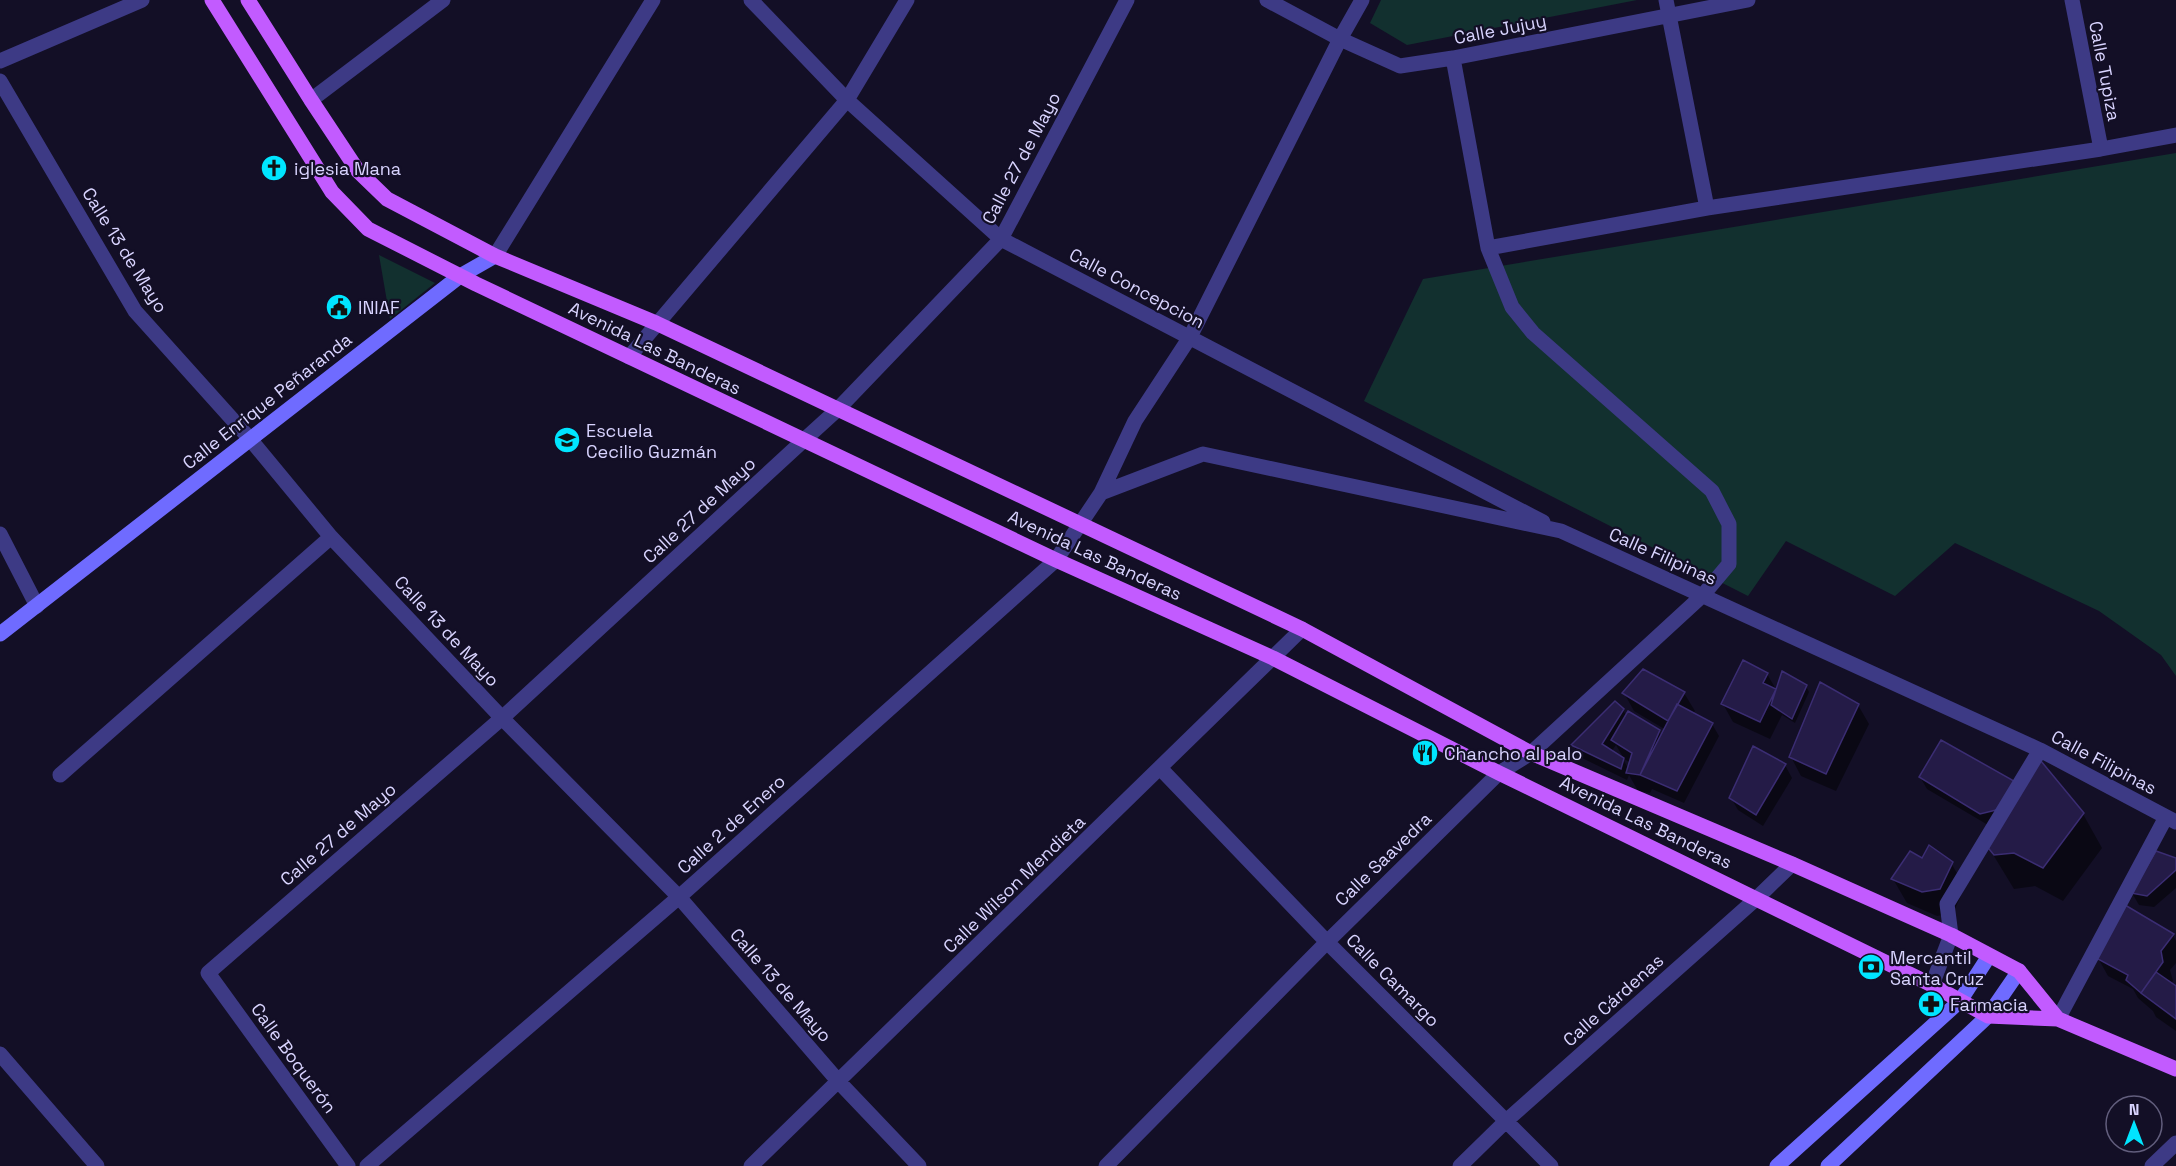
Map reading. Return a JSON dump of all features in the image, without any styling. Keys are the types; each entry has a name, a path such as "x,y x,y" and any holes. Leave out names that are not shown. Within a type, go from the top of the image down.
{"main road":[{"name":"Avenida Las Banderas","path":"212,0 332,192 368,229 460,276 1056,560 1273,658 1499,773 1932,985 1988,1016 2058,1018 2176,1069"},
{"name":"Avenida Las Banderas","path":"248,0 310,100 358,171 387,199 495,256 656,323 1302,629 1531,753 1792,864 1951,935 2019,971 2058,1018"}],"street":[{"path":"0,61 142,0"},
{"path":"310,100 443,0"},
{"name":"Calle Enrique Peñaranda","path":"0,634 460,276 495,256 653,0"},
{"name":"Calle Concepcion","path":"751,0 847,100 1001,238 1561,531"},
{"path":"629,357 847,100 907,0"},
{"name":"Calle 27 de Mayo","path":"208,973 502,718 837,410 1001,238 1127,0"},
{"path":"1267,0 1340,39"},
{"name":"Calle 2 de Enero","path":"367,1166 679,897 1056,560 1101,493 1135,421 1190,337 1340,39 1362,0"},
{"name":"Calle Jujuy","path":"1340,39 1400,66 1453,58 1668,8 1748,0"},
{"name":"Calle Tupiza","path":"2072,0 2101,149"},
{"path":"1668,8 1707,208"},
{"name":"Calle Saavedra","path":"1106,1166 1326,942 1499,773 1531,753 1703,595 1730,564 1730,524 1712,491 1533,333 1512,308 1488,248 1453,58"},
{"name":"Calle 13 de Mayo","path":"0,81 135,311 250,439 332,537 502,718 679,897 839,1082 919,1166"},
{"path":"1488,248 1707,208 2101,149 2176,135"},
{"name":"Calle Filipinas","path":"1101,493 1203,454 1561,531 2040,750 2171,820"},
{"path":"0,534 37,606"},
{"path":"60,775 332,537"},
{"name":"Calle Wilson Mendieta","path":"751,1166 1302,629"},
{"path":"1932,985 1951,935 1947,904 2040,750"},
{"name":"Calle Camargo","path":"1160,768 1326,942 1551,1166"},
{"path":"2058,1018 2171,820"},
{"name":"Calle Cárdenas","path":"1460,1166 1506,1120 1757,898 1792,864"},
{"path":"1777,1166 1960,1001 1989,956"},
{"path":"1828,1166 1988,1016 2019,971"},
{"name":"Calle Boquerón","path":"208,973 348,1166"},
{"path":"0,1054 97,1166"},
{"path":"2152,1166 2176,1143"}],"green space":[{"path":"1381,0 1637,0 1407,45 1370,23"},
{"path":"2176,153 2176,676 2161,655 2099,611 1955,543 1895,596 1786,541 1748,596 1364,401 1423,279"},
{"path":"379,255 435,283 390,319"}],"building":[{"path":"1743,660 1768,673 1763,683 1776,689 1760,722 1721,704"},
{"path":"1643,669 1685,692 1668,721 1622,693"},
{"path":"1782,671 1807,685 1792,719 1771,705"},
{"path":"1820,682 1859,704 1826,774 1789,757"},
{"path":"1615,701 1624,709 1602,744 1624,758 1621,769 1571,745"},
{"path":"1677,704 1713,723 1677,791 1640,775"},
{"path":"1628,711 1660,730 1640,775 1626,773 1632,753 1611,740"},
{"path":"1941,740 2014,781 2004,808 1980,814 1919,777"},
{"path":"1753,746 1786,764 1756,815 1729,798"},
{"path":"2036,755 2084,813 2043,868 2014,853 1994,855 1984,843"},
{"path":"1929,845 1953,862 1940,889 1922,892 1891,879 1910,851 1922,858"},
{"path":"2156,851 2176,858 2176,870 2147,896 2131,893"},
{"path":"2125,905 2174,934 2161,951 2163,962 2141,993 2126,980 2128,975 2096,958"},
{"path":"2156,972 2176,986 2176,1019 2141,993"}],"place":[{"name":"iglesia Mana","path":"274,168"},
{"name":"INIAF","path":"339,307"},
{"name":"Escuela Cecilio Guzmán","path":"567,440"},
{"name":"Chancho al palo","path":"1425,753"},
{"name":"Mercantil Santa Cruz","path":"1871,967"},
{"name":"Farmacia","path":"1931,1004"}]}
